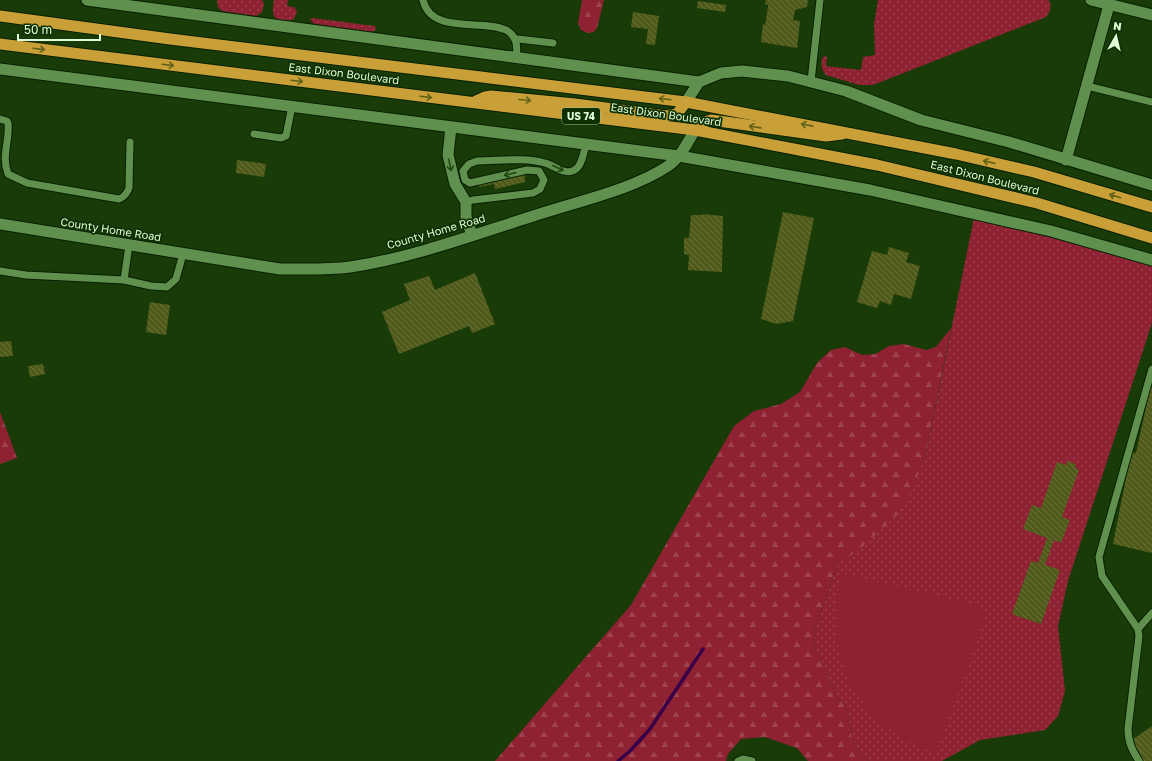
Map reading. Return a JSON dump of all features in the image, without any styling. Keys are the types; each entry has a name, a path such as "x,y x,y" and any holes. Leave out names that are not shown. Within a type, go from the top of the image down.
{"highway":[{"name":"East Dixon Boulevard","path":"0,16 178,40 686,102 956,154 1034,172 1152,207"},
{"name":"East Dixon Boulevard","path":"0,44 695,130 811,151 907,172 1037,203 1152,238"},
{"path":"474,102 490,96 575,104 666,116 677,114 686,102"},
{"name":"County Home Road","path":"695,130 700,123 711,120 826,136 848,132"}],"street":[{"path":"87,0 699,82 712,75 738,71 770,73 811,81 852,93 916,119 1009,142 1152,186"},
{"path":"1091,0 1110,2 1152,15"},
{"path":"1066,160 1110,2"},
{"path":"0,69 679,156 870,190 1051,230 1152,260"},
{"name":"East Dixon Boulevard","path":"686,102 699,82"},
{"path":"451,127 448,155 455,184 466,202 466,217 472,235"},
{"name":"County Home Road","path":"0,224 280,269 320,270 350,267 395,258 624,186 654,174 679,156 695,130"}],"lane":[{"path":"423,0 429,11 437,15 455,14"},
{"path":"811,81 820,0"},
{"path":"516,57 518,39 517,29"},
{"path":"518,39 553,43"},
{"path":"1087,86 1152,102"},
{"path":"254,134 281,138 286,136 292,106"},
{"path":"0,119 7,121 8,123 4,152 4,166 8,174 27,183 118,199 128,193 130,142"},
{"path":"466,202 533,193 540,189 544,180 539,171 527,170 470,183 465,180 462,171 469,164 477,162 532,161 543,162 560,170 570,172 579,166 586,144"},
{"path":"124,280 129,245"},
{"path":"0,271 26,275 124,280 151,286 167,287 176,279 183,254"},
{"path":"1139,761 1132,750 1128,738 1139,636 1138,629 1102,576 1099,557 1152,369"},
{"path":"1138,629 1152,613"},
{"path":"738,761 743,759 752,761"}],"green space":[{"path":"217,0 262,0 264,4 262,12 256,16 222,11 218,7"},
{"path":"274,0 288,0 287,6 294,7 297,11 294,19 282,20 276,18 273,13"},
{"path":"582,0 604,0 597,28 594,32 588,33 581,30 578,23"},
{"path":"878,0 1048,0 1051,6 1046,17 873,85 859,85 826,75 822,66 824,56 827,57 826,66 861,70 863,57 875,55 874,24"},
{"path":"312,18 375,26 376,29 372,32 314,24 310,19"},
{"path":"975,213 1152,260 1152,323 1068,581 1058,626 1065,691 1058,716 1045,730 980,740 942,761 869,761 860,754 852,738 847,709 837,696 815,649 814,636 816,625 838,564 925,458"},
{"path":"951,328 925,458 912,489 899,513 860,549 838,564 816,625 814,636 815,649 837,696 847,709 852,738 860,754 869,761 808,761 797,748 765,737 741,739 728,754 726,761 495,761 631,605 734,426 754,411 781,404 800,392 817,363 831,350 845,347 862,355 875,354 889,346 904,344 926,350 936,347"},
{"path":"0,412 17,458 0,464"},
{"path":"841,573 980,606 984,611 985,619 936,753 908,741 884,725 865,706 851,684 841,659 836,632 836,603"}],"building":[{"path":"766,0 808,0 807,7 795,10 793,20 800,21 797,48 761,42 763,24 765,25 768,7 768,5 765,4"},
{"path":"698,1 726,5 725,12 697,8"},
{"path":"633,12 659,16 655,45 646,44 648,29 631,27"},
{"path":"237,160 266,164 264,177 236,173"},
{"path":"524,167 525,182 495,189 494,184 479,187 477,177"},
{"path":"783,212 814,218 793,321 776,324 761,319"},
{"path":"702,214 723,216 722,272 688,270 689,255 684,254 684,238 689,238 691,215"},
{"path":"889,247 909,253 906,262 920,266 911,299 894,294 891,305 880,301 877,308 857,302 872,251 887,255"},
{"path":"475,273 495,324 472,333 469,326 399,354 382,312 410,300 404,284 429,276 435,290"},
{"path":"150,302 170,305 166,335 146,332"},
{"path":"11,341 13,356 0,357 0,342"},
{"path":"43,364 45,374 30,377 28,366"},
{"path":"1152,380 1152,553 1113,544 1131,452 1136,453"},
{"path":"1067,461 1076,464 1075,468 1079,470 1062,517 1070,520 1061,543 1054,540 1045,565 1060,570 1041,624 1012,614 1031,561 1038,563 1047,538 1023,529 1032,505 1041,508 1057,462 1066,465"},
{"path":"1152,726 1152,761 1143,761 1129,742"}],"waterway":[{"path":"618,761 630,751 650,729 703,649"}]}
